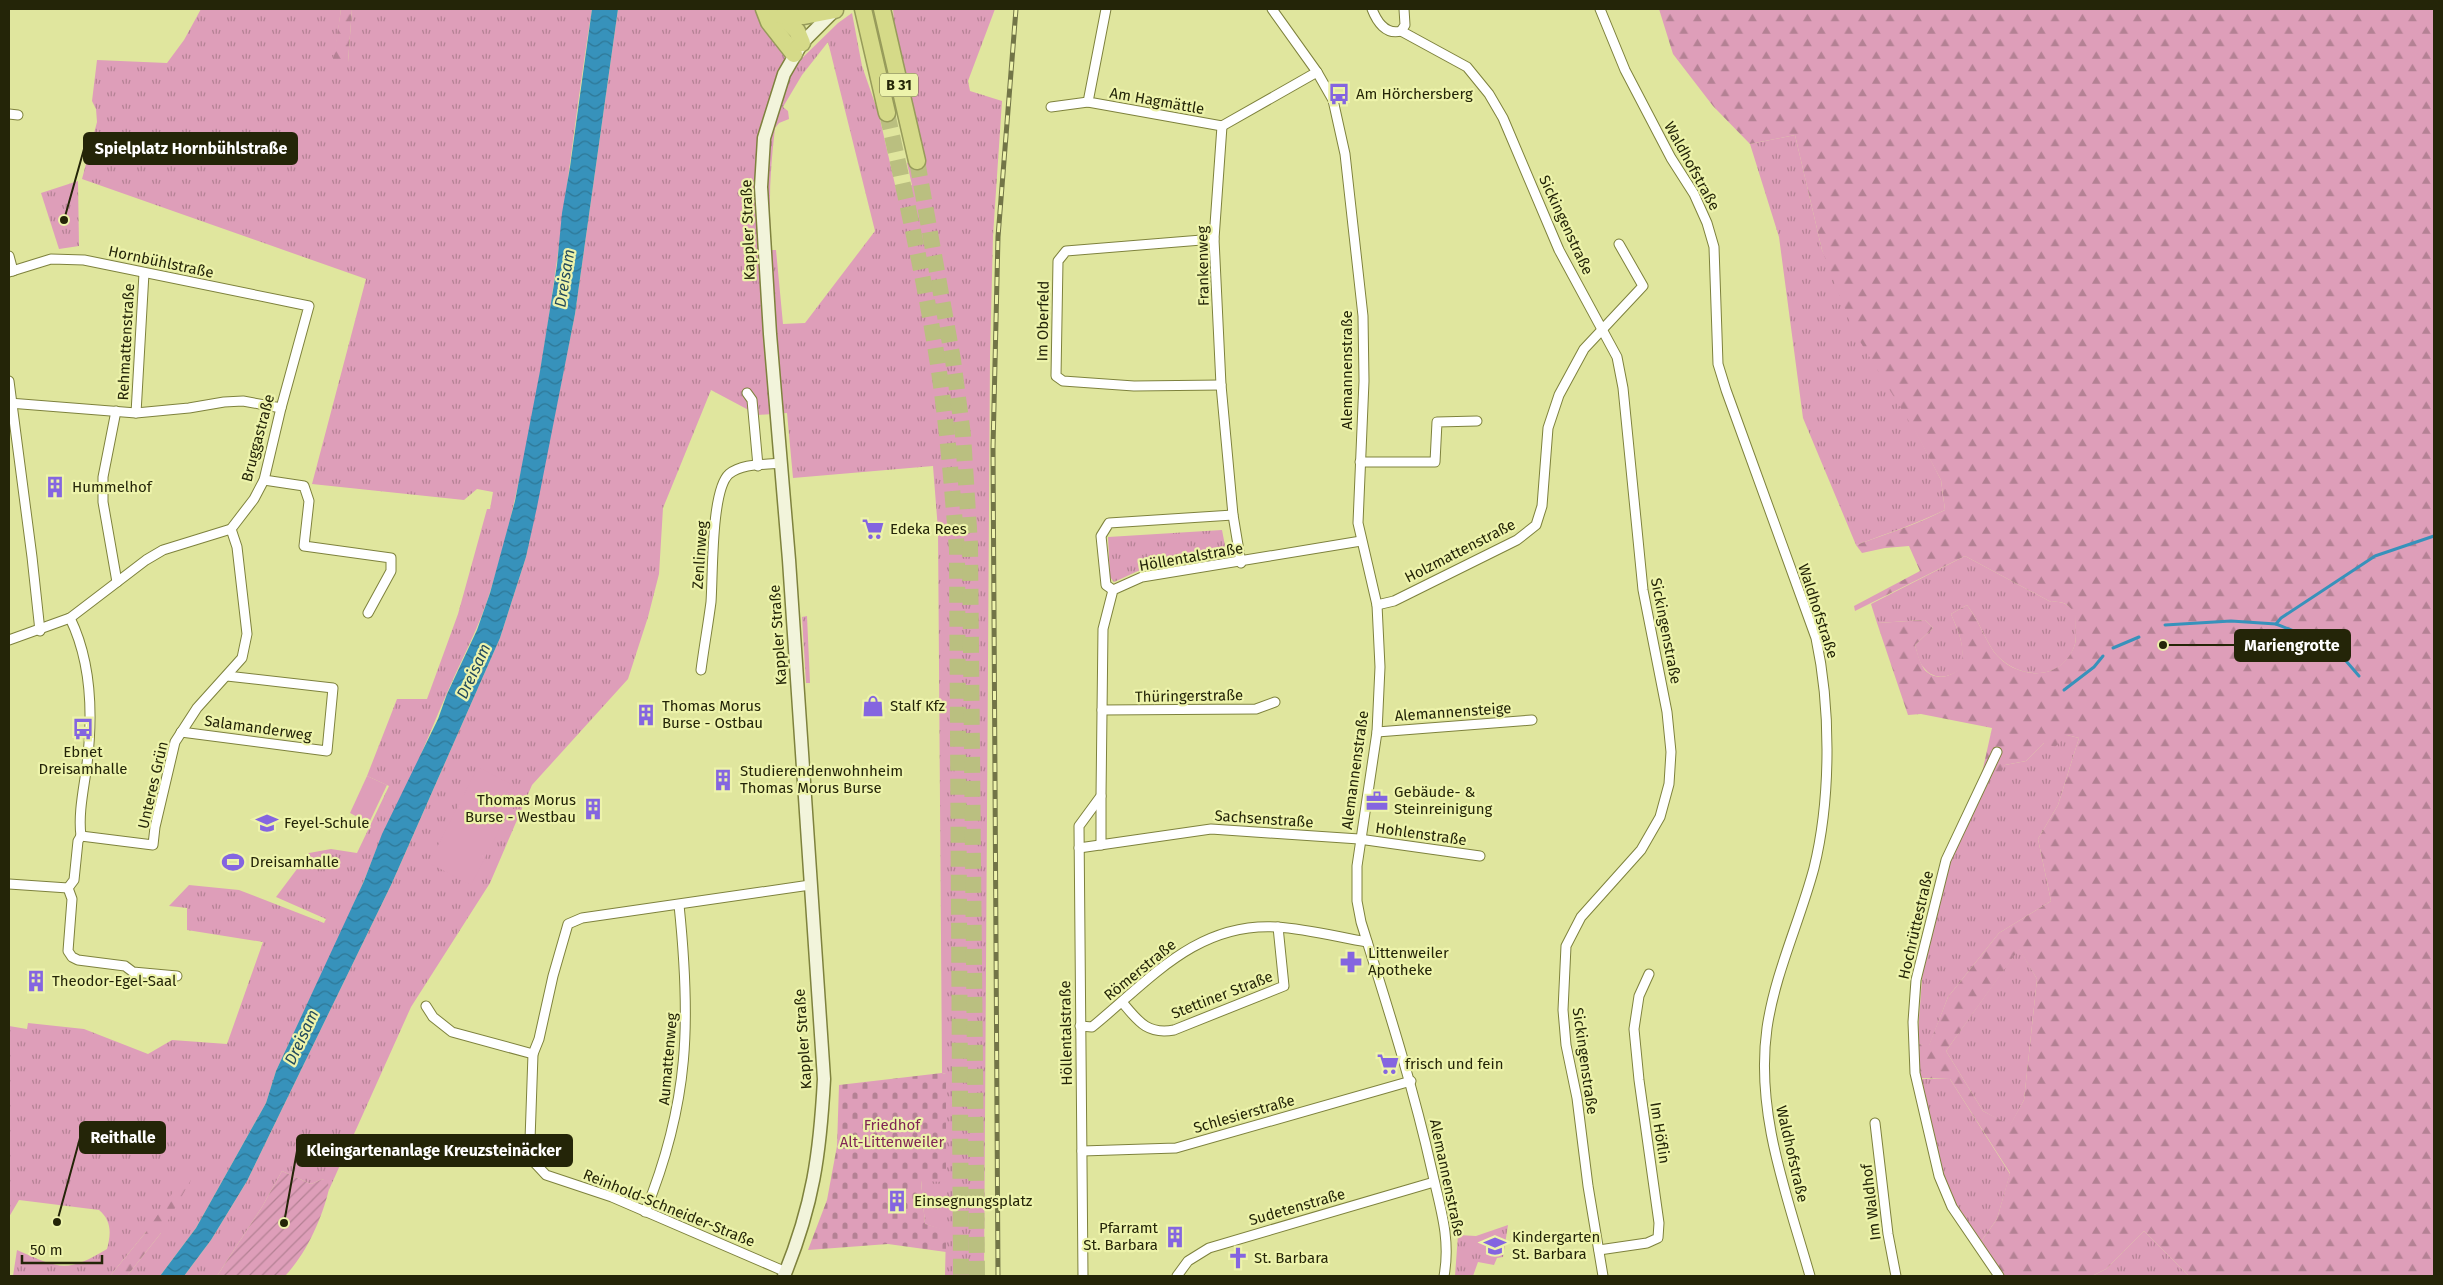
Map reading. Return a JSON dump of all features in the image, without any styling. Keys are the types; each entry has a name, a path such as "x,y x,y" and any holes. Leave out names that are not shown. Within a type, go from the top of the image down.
{"highway":[{"path":"764,9 769,22 798,48"},
{"name":"B 31","path":"863,9 887,113"},
{"name":"B 31","path":"882,9 917,161"},
{"path":"778,12 804,16 836,10"},
{"path":"778,12 797,31 798,48"}],"street":[{"name":"Am Hagmättle","path":"1088,102 1106,9"},
{"name":"Alemannenstraße","path":"1272,9 1317,72 1333,100 1340,124 1360,297 1364,381 1358,510 1361,542 1377,605 1380,638 1377,732 1359,839 1357,901 1367,942 1411,1081 1447,1238 1447,1259 1444,1276"},
{"path":"1372,9 1381,25 1388,31 1402,31 1405,25 1404,9"},
{"name":"Waldhofstraße","path":"1600,9 1625,70 1671,158 1694,194 1707,224 1714,247 1718,364 1816,638 1823,670 1826,800 1813,869 1775,993 1768,1027 1764,1085 1767,1117 1773,1146 1810,1276"},
{"name":"Kappler Straße","path":"785,1274 804,1224 812,1194 823,1107 823,1068 761,187 764,138 784,74 798,48 836,10"},
{"name":"Sickingenstraße","path":"1402,31 1467,67 1489,94 1503,118 1559,250 1617,357 1623,388 1642,590 1667,712 1671,752 1669,784 1660,817 1640,850 1581,917 1566,946 1563,1010 1566,1045 1577,1098 1603,1276"},
{"path":"1222,126 1317,72"},
{"name":"Am Hagmättle","path":"1051,107 1088,102 1222,126"},
{"name":"Frankenweg","path":"1222,126 1214,239 1221,385 1233,515 1241,563"},
{"name":"Im Oberfeld","path":"1214,239 1066,251 1058,261 1056,376 1063,381 1134,386 1221,385"},
{"name":"Holzmattenstraße","path":"1377,605 1394,601 1517,540 1536,525 1542,506 1548,428 1559,395 1584,349 1643,286 1619,244"},
{"path":"9,256 11,272"},
{"name":"Hornbühlstraße","path":"11,272 36,263 63,258 84,260 309,306"},
{"name":"Rehmattenstraße","path":"136,413 144,273"},
{"name":"Bruggastraße","path":"231,529 254,499 264,480 281,408 309,306"},
{"path":"9,381 10,403 32,556 40,631"},
{"path":"747,393 752,400 758,466"},
{"path":"10,403 136,413 243,401 281,408"},
{"name":"Rehmattenstraße","path":"116,411 104,477 102,502 117,582"},
{"path":"1360,462 1435,462 1437,422 1477,422"},
{"name":"Zenlinweg","path":"701,670 710,604 719,494 724,481 730,474 743,466 781,463"},
{"path":"264,480 304,486 309,500 304,546 391,558 391,572 368,612"},
{"path":"1102,845 1103,629 1110,588 1101,536 1109,522 1233,515"},
{"path":"9,640 40,631 70,618 163,550 231,529"},
{"name":"Unteres Grün","path":"81,836 154,845 155,827 172,752 196,708 242,658 246,634 237,547 231,529"},
{"name":"Höllentalstraße","path":"1110,588 1142,577 1241,563 1361,542"},
{"path":"68,888 74,880 78,841 81,836 80,824 88,760 90,698 80,638 70,618"},
{"name":"Salamanderweg","path":"182,732 326,752 333,688 227,676"},
{"name":"Thüringerstraße","path":"1102,710 1256,709 1275,702"},
{"name":"Alemannensteige","path":"1377,732 1532,720"},
{"name":"Hochrüttestraße","path":"1997,752 1946,860 1916,980 1913,1022 1915,1073 1939,1176 1952,1207 2000,1276"},
{"name":"Höllentalstraße","path":"1083,1276 1079,848 1080,826 1101,796"},
{"name":"Sachsenstraße","path":"1079,848 1211,829 1359,839"},
{"name":"Hohlenstraße","path":"1359,839 1480,856"},
{"path":"9,884 68,888"},
{"name":"Reinhold-Schneider-Straße","path":"785,1274 612,1197 546,1175 532,1160 530,1140 533,1054 539,1040 552,976 568,924 582,918 810,885"},
{"path":"68,888 72,899 68,951 72,957 78,960 125,966 133,972 177,976"},
{"name":"Aumattenweg","path":"645,1212 663,1168 683,1081 687,986 680,904"},
{"name":"Römerstraße","path":"1080,1026 1092,1027 1181,953 1199,942 1234,930 1278,927 1367,942"},
{"name":"Stettiner Straße","path":"1122,1002 1149,1029 1162,1032 1174,1030 1284,986 1278,927"},
{"name":"Im Höflin","path":"1599,1250 1646,1242 1658,1238 1659,1223 1639,1080 1634,1029 1639,996 1649,974"},
{"path":"426,1006 433,1017 452,1032 533,1054"},
{"name":"Schlesierstraße","path":"1082,1151 1176,1148 1411,1081"},
{"name":"Im Waldhof","path":"1875,1123 1888,1234 1896,1276"},
{"name":"Sudetenstraße","path":"1177,1276 1188,1262 1209,1248 1434,1182"}],"green space":[{"path":"201,9 341,9 334,62 348,62 352,9 592,9 540,374 510,518 487,603 411,779 384,830 353,907 276,1071 266,1103 196,1228 160,1276 127,1276 161,1233 146,1232 110,1276 13,1276 17,1250 53,1264 62,1266 72,1265 107,1249 110,1233 108,1223 99,1210 19,1200 9,1217 9,1026 27,1029 28,1023 84,1029 148,1054 172,1040 227,1044 263,942 187,930 187,908 169,906 189,885 239,890 324,923 326,919 276,897 309,853 331,849 357,853 389,786 367,776 397,699 427,699 458,614 487,509 490,509 493,492 477,489 464,500 312,484 366,279 82,179 97,122 96,109 92,101 97,60 167,63 184,40"},
{"path":"341,9 352,9 348,62 333,62"},
{"path":"618,9 754,9 795,65 838,23 852,13 862,66 879,115 896,189 912,185 907,163 925,159 896,47 893,9 995,9 968,81 970,91 1002,101 993,236 990,357 984,1276 945,1276 946,1231 925,1224 921,1180 946,1181 946,1074 942,1073 938,530 933,466 793,478 787,413 758,415 711,390 663,508 659,574 648,617 628,679 532,785 490,883 411,1007 328,1192 329,1189 323,1179 311,1184 282,1171 262,1207 217,1276 184,1276 211,1240 247,1181 392,883 500,638 526,557 575,314","holes":["828,42 875,231 805,323 783,324 776,250 772,250 770,219 775,128 779,123 789,119 788,111 783,107 802,75"]},
{"path":"1659,9 2434,9 2434,1276 2189,1276 2144,1231 2106,1269 2092,1276 2005,1276 1980,1243 1997,1219 2010,1173 1950,1079 1920,1078 1917,1044 1929,1045 1948,997 1999,933 2051,901 2038,839 2058,805 2079,738 2067,735 2055,747 2044,743 2026,761 2005,765 1997,780 1982,773 1992,728 1921,714 1908,715 1877,623 1925,620 1933,628 1915,645 1920,661 1928,673 1937,677 1947,676 1960,668 1962,660 1959,634 1951,614 1967,605 1994,652 2003,661 2014,668 2038,673 2060,666 2069,657 2076,640 2075,614 2065,604 2051,602 1965,556 1855,611 1854,606 1920,571 1909,546 1885,548 1862,553 1856,545 1912,525 1945,510 1941,480 1916,433 1853,330 1822,250 1795,135 1750,144 1713,106 1673,54","holes":["2019,949 2037,979 2024,1100 2010,1125 1983,1111 1946,1051"]},
{"path":"1795,135 1822,250 1941,480 1945,510 1856,545 1803,418 1779,237 1750,144"},
{"path":"78,181 79,246 59,249 41,193"},
{"path":"1222,530 1227,556 1138,571 1114,582 1110,577 1108,537"},
{"path":"1965,556 2051,602 2065,604 2076,613 2075,644 2069,657 2060,666 2050,671 2026,672 2014,668 2003,661 1994,652 1967,605 1951,614 1959,634 1963,653 1961,668 1948,676 1937,676 1928,672 1922,666 1918,657 1915,645 1933,628 1925,620 1877,623 1871,604"},
{"path":"807,616 810,683 806,683 802,617"},
{"path":"2067,735 2079,738 2058,805 2038,839 2051,901 1999,933 1948,997 1929,1046 1917,1044 1923,967 1950,856 1989,778 2005,765 2026,761 2044,743"},
{"path":"478,767 520,789 471,885 429,863"},
{"path":"367,776 387,785 369,823 350,813"},
{"path":"2019,948 2037,979 2024,1100 2010,1126 1983,1111 1946,1051"},
{"name":"Friedhof Alt-Littenweiler","path":"946,1074 946,1182 921,1181 925,1224 946,1230 946,1252 888,1244 808,1250 827,1200 837,1146 839,1085"},
{"path":"1920,1079 1950,1079 2010,1174 1997,1219 1980,1243 1957,1207 1945,1180"},
{"path":"282,1171 311,1184 323,1179 328,1183 329,1189 322,1212 312,1236 300,1257 285,1276 217,1276 262,1207"},
{"path":"184,1176 192,1178 161,1233 127,1276 110,1276 146,1232"},
{"path":"1508,1225 1503,1257 1497,1258 1494,1265 1478,1262 1473,1276 1455,1276 1458,1235 1476,1236"},
{"path":"2144,1231 2189,1276 2092,1276 2106,1269"}],"water":[{"name":"Dreisam","path":"592,9 618,9 575,314 526,557 500,638 392,883 247,1181 211,1240 184,1276 160,1276 196,1228 266,1103 276,1071 364,881 382,834 438,719 447,694 477,630 490,593 515,501 540,371 557,265 562,213"}],"waterway":[{"path":"2165,625 2231,621 2276,624 2281,618 2375,556 2434,536"},
{"path":"2276,624 2334,647 2359,676"},
{"path":"2113,648 2139,637"},
{"path":"2064,690 2094,667 2103,656"}],"tunnel":[{"path":"887,113 920,266 941,382 957,550 961,1276"},
{"path":"917,161 953,360 963,435 970,544 977,1276"}],"railway":[{"path":"998,1276 993,448 998,237 1016,9"}],"place":[{"name":"Am Hörchersberg","path":"1339,94"},
{"name":"Spielplatz Hornbühlstraße","path":"64,220"},
{"name":"Hummelhof","path":"55,487"},
{"name":"Edeka Rees","path":"873,529"},
{"name":"Mariengrotte","path":"2163,645"},
{"name":"Stalf Kfz","path":"873,706"},
{"name":"Thomas Morus Burse - Ostbau","path":"646,715"},
{"name":"Ebnet Dreisamhalle","path":"83,729"},
{"name":"Studierendenwohnheim Thomas Morus Burse","path":"723,780"},
{"name":"Gebäude- & Steinreinigung","path":"1377,801"},
{"name":"Thomas Morus Burse - Westbau","path":"593,809"},
{"name":"Feyel-Schule","path":"267,823"},
{"name":"Dreisamhalle","path":"233,862"},
{"name":"Littenweiler Apotheke","path":"1351,962"},
{"name":"Theodor-Egel-Saal","path":"36,981"},
{"name":"frisch und fein","path":"1388,1064"},
{"name":"Einsegnungsplatz","path":"897,1201"},
{"name":"Reithalle","path":"57,1222"},
{"name":"Kleingartenanlage Kreuzsteinäcker","path":"284,1223"},
{"name":"Pfarramt St. Barbara","path":"1175,1237"},
{"name":"Kindergarten St. Barbara","path":"1495,1246"},
{"name":"St. Barbara","path":"1238,1258"}]}
